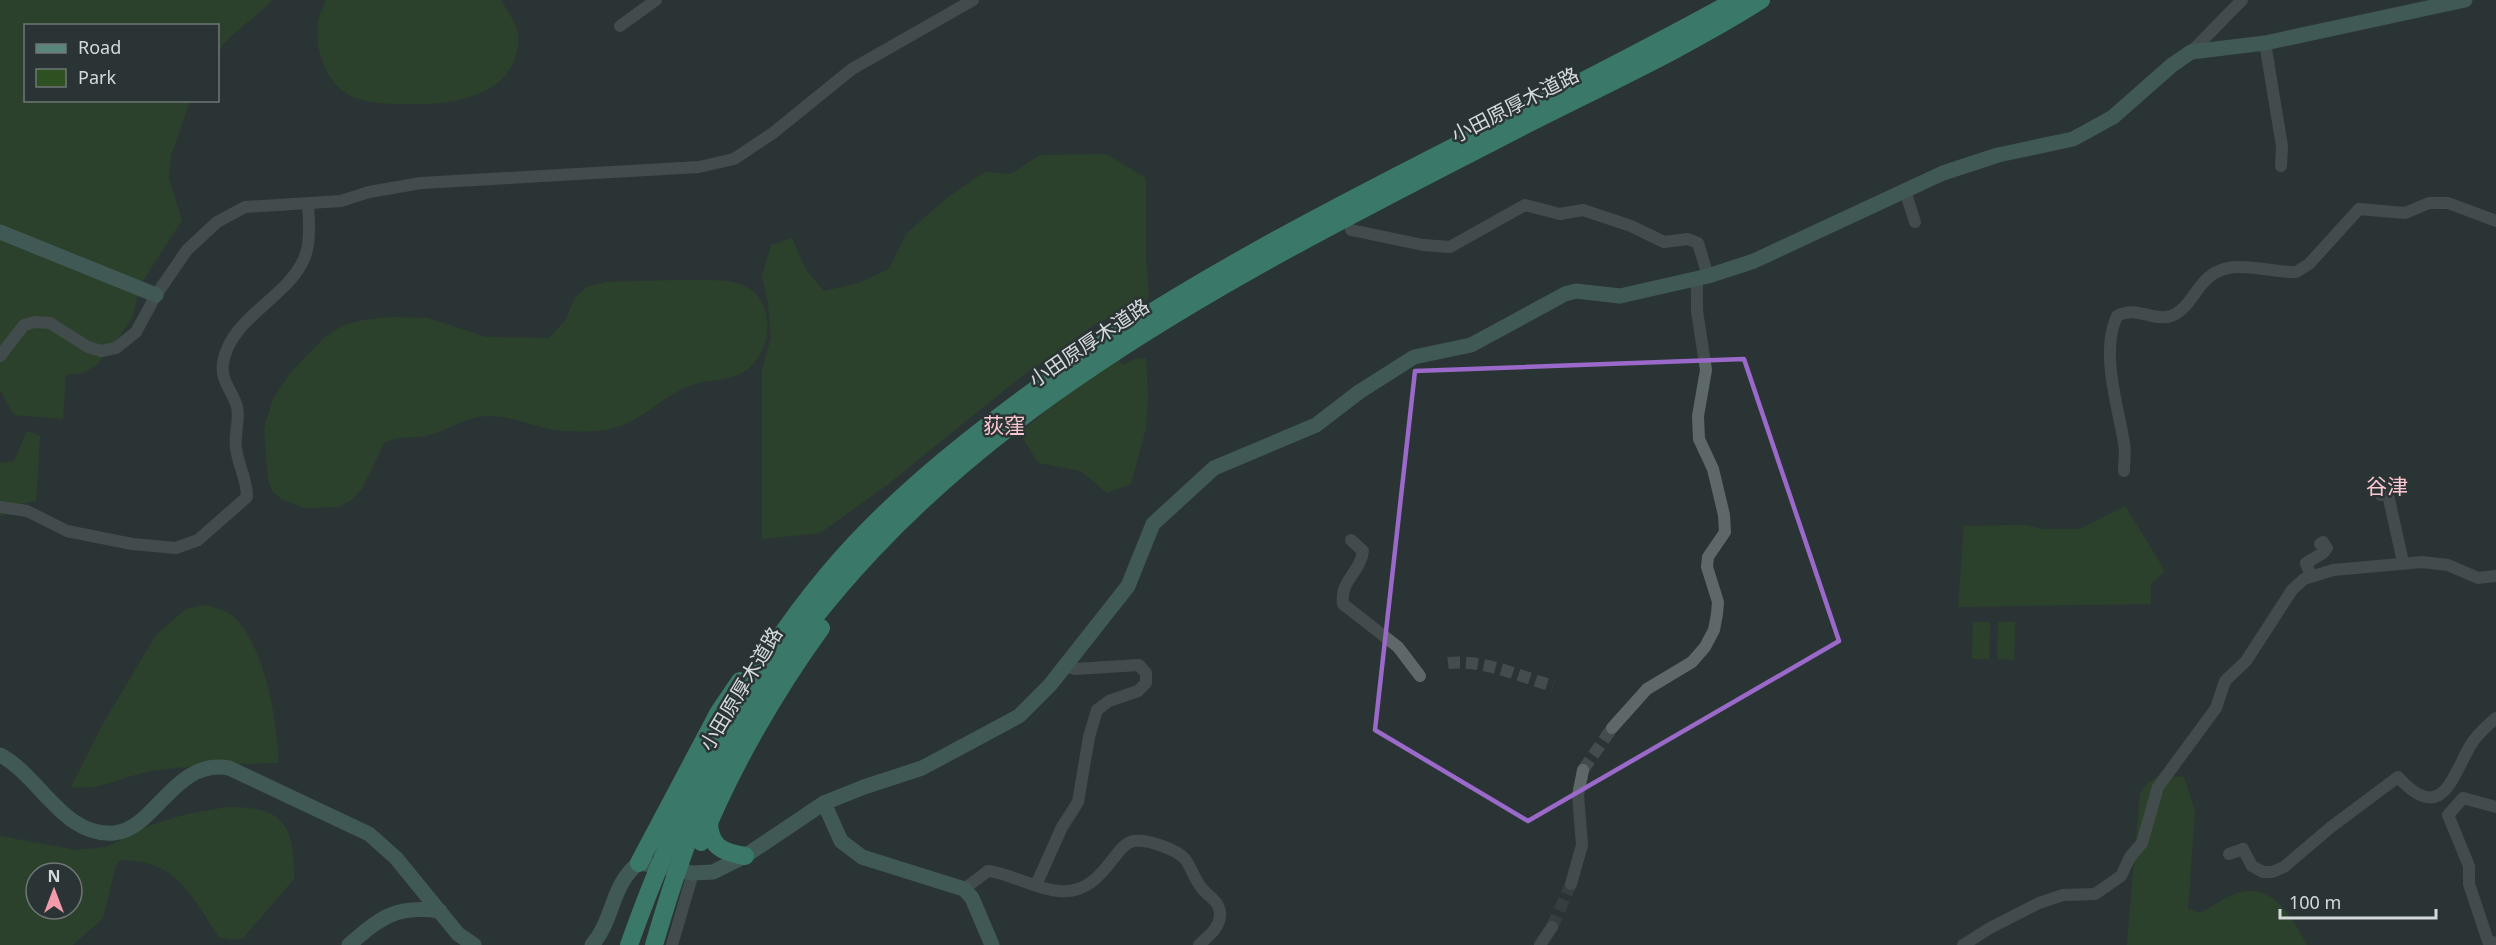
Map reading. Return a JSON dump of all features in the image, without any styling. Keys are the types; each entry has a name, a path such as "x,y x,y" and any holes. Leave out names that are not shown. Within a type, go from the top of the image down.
{"highway":[{"name":"小田原厚木道路","path":"1677,40 1736,0"},
{"name":"小田原厚木道路","path":"629,945 652,884 724,743 792,620 872,524 932,470 1066,367 1170,299 1258,249 1419,172 1677,40 1761,0"},
{"name":"小田原厚木道路","path":"654,945 670,891 724,743 806,628 844,580 935,487 1045,399 1109,354 1419,172"},
{"path":"691,872 709,820 753,737 811,642 935,487"},
{"path":"639,863 719,711 758,657 792,620"},
{"path":"709,820 710,837 714,845 728,854 745,856"}],"street":[{"path":"620,26 656,0"},
{"path":"0,356 24,325 35,322 50,323 88,347 101,351 116,348 136,332 156,295 187,250 217,222 245,207 341,201 369,192 421,183 699,167 734,159 773,133 852,69 973,0"},
{"path":"592,945 600,934 622,879 639,863 691,872 713,872 745,856 824,803 922,768 1019,716 1034,704 1128,586 1153,524 1224,462 1316,425 1359,392 1414,357 1471,345 1565,294 1576,291 1620,296 1650,291 1702,277 1754,261 1943,173 1998,155 2073,139 2113,117 2172,65 2191,52 2242,0"},
{"path":"2191,52 2265,43 2465,0"},
{"path":"2265,43 2282,146 2281,166"},
{"path":"1905,191 1916,222"},
{"path":"2124,471 2125,445 2112,389 2111,336 2117,316 2134,311 2170,317 2182,310 2205,280 2218,272 2245,265 2296,272 2309,264 2359,209 2405,213 2429,204 2448,203 2496,221"},
{"path":"0,507 27,512 67,531 132,544 176,548 198,540 248,497 247,483 235,447 237,406 224,381 223,364 237,334 295,273 304,259 309,229 308,204"},
{"path":"1351,230 1423,246 1450,246 1525,205 1560,214 1583,210 1631,226 1664,242 1688,238 1698,243 1702,277 1697,311 1706,370 1698,416 1699,439 1713,469 1724,515 1725,532 1708,557 1707,567 1718,602 1718,614 1714,630 1705,647 1692,662 1647,689 1612,728"},
{"path":"0,232 156,295"},
{"path":"2381,495 2386,493 2389,499 2403,562"},
{"path":"1351,540 1363,551 1361,562 1342,588 1343,604 1398,647 1420,676"},
{"path":"2311,576 2306,563 2323,553 2326,548 2324,542 2320,544"},
{"path":"1963,945 1990,928 2039,903 2063,895 2096,894 2121,876 2130,857 2142,843 2158,787 2216,708 2224,681 2246,661 2292,590 2311,576 2333,570 2403,562 2448,565 2478,578 2496,576"},
{"path":"1036,885 1062,827 1078,802 1091,726 1097,710 1109,701 1138,691 1146,683 1146,673 1139,665 1075,669 1064,666"},
{"path":"2229,854 2243,849 2252,866 2263,872 2272,872 2284,867 2331,826 2398,777 2419,796 2437,797 2446,791 2456,777 2470,745 2496,718"},
{"path":"0,755 11,761 64,814 88,829 101,833 118,833 133,826 200,769 214,765 229,768 369,834 396,858 458,934 474,945"},
{"path":"1571,884 1582,845 1578,795 1583,770"},
{"path":"2496,807 2463,798 2448,815 2469,866 2469,884 2481,913 2488,941 2496,943"},
{"path":"824,803 842,841 861,857 964,889 977,909 992,945"},
{"path":"964,889 988,871 1058,891 1080,889 1105,870 1125,845 1132,841 1172,851 1183,858 1200,887 1214,899 1219,909 1218,924 1199,945"},
{"path":"672,945 691,872"},
{"path":"349,945 381,918 397,912 414,908 440,911"},
{"path":"1540,945 1552,927"}],"highlighted area":[{"path":"1744,359 1839,641 1528,821 1375,730 1415,371"}],"green space":[{"path":"0,0 272,0 219,50 219,24 24,24 24,102 190,102 171,155 169,179 182,220 139,287 133,316 116,341 96,365 83,373 66,375 63,419 14,415 0,390"},
{"path":"326,0 501,0 518,34 516,55 502,79 483,92 459,100 422,104 384,103 356,98 337,86 330,77 321,56 317,33"},
{"path":"1106,154 1146,178 1146,260 1149,298 1094,325 1017,380 887,485 820,533 762,539 762,370 771,338 768,303 762,276 771,245 792,238 806,270 824,291 859,283 889,269 906,234 948,197 985,172 1011,174 1040,155"},
{"path":"677,280 734,282 756,294 763,305 767,333 759,356 745,371 739,375 699,383 680,390 629,422 604,430 556,430 488,416 465,421 426,436 391,440 384,443 362,489 351,500 338,507 304,508 283,500 272,491 268,479 264,429 273,399 291,372 325,337 344,325 391,317 428,318 486,337 549,338 565,321 575,298 587,287 606,282"},
{"path":"1146,358 1148,398 1146,428 1131,484 1107,493 1081,471 1038,463 1020,433 1055,403 1118,359 1123,365 1135,359"},
{"path":"27,431 40,436 36,501 9,506 3,516 0,515 0,463 14,461"},
{"path":"2125,506 2165,571 2151,584 2151,604 1958,607 1964,526 2026,525 2041,529 2080,529"},
{"path":"202,605 222,610 235,618 248,635 256,651 273,709 278,763 168,769 141,773 93,787 71,787 103,724 156,635 186,609"},
{"path":"1973,622 1990,622 1989,659 1972,659"},
{"path":"1998,622 2015,622 2014,660 1997,659"},
{"path":"2159,776 2184,777 2195,811 2188,909 2200,913 2238,893 2251,891 2262,893 2272,898 2288,914 2307,945 2127,945 2140,793 2148,783"},
{"path":"227,807 262,811 282,822 288,832 292,845 294,879 243,938 234,940 219,937 190,894 169,873 156,866 121,860 116,865 103,918 73,945 0,945 0,836 76,850 106,847 148,826 187,814"}],"tunnel":[{"path":"1448,663 1461,662 1488,666 1553,686"},
{"path":"1583,770 1612,728"},
{"path":"1552,927 1571,884"}],"district":[{"name":"荻窪","path":"1004,426"},
{"name":"谷津","path":"2387,487"}]}
